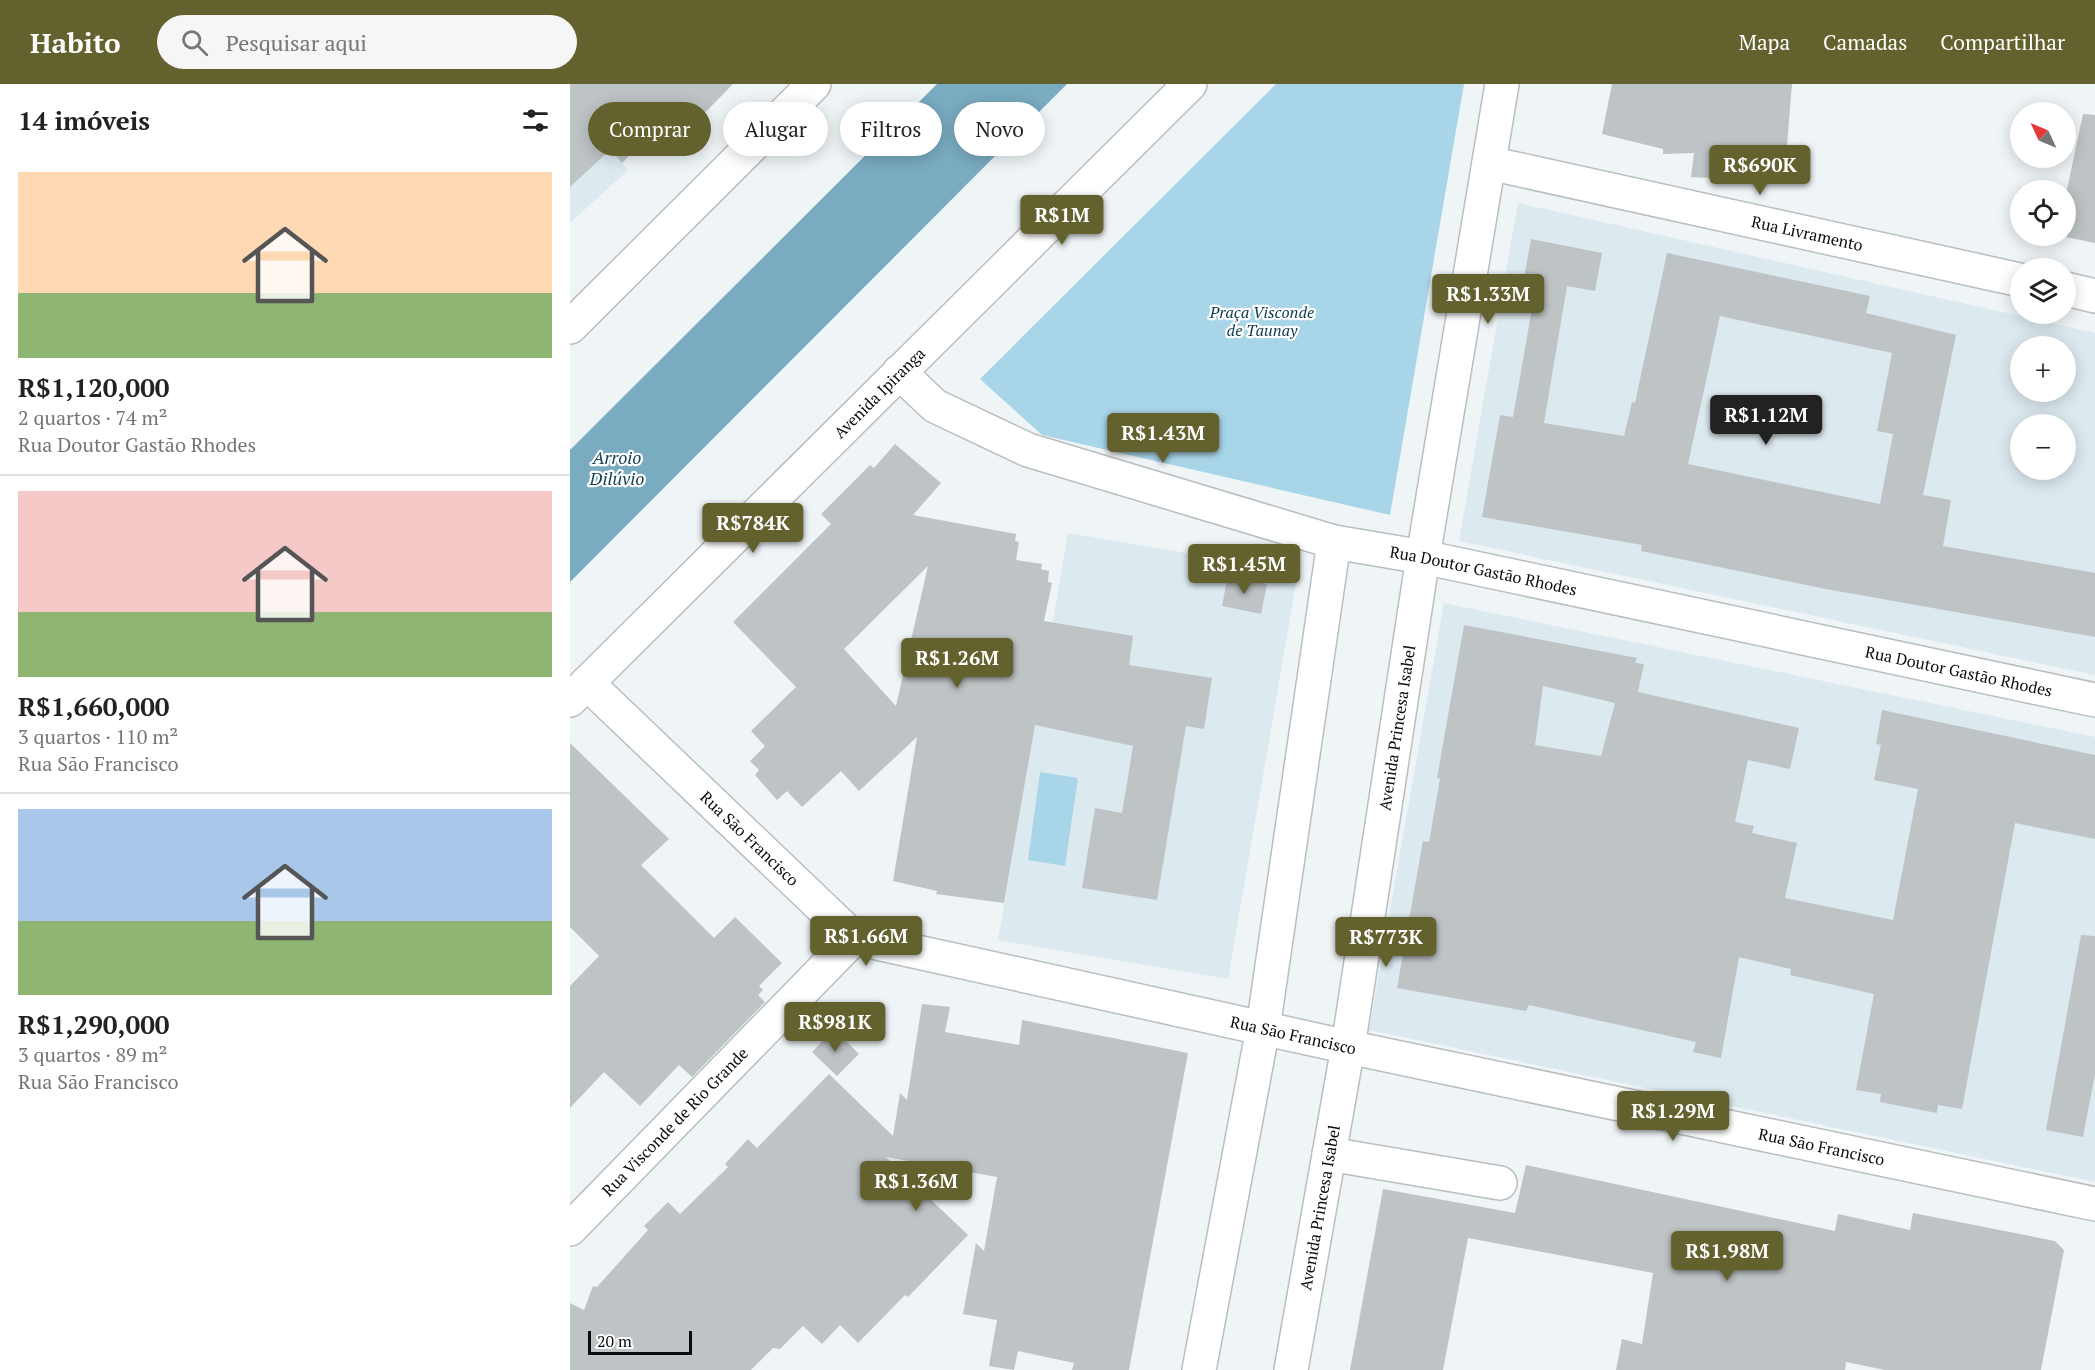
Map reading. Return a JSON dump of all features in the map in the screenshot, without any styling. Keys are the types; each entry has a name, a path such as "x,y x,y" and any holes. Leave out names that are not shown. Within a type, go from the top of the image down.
{"street":[{"path":"570,327 814,84"},
{"name":"Avenida Ipiranga","path":"578,692 1190,84"},
{"name":"Avenida Princesa Isabel","path":"1291,1370 1348,1047 1423,557 1502,84"},
{"name":"Rua Livramento","path":"1489,163 2010,278"},
{"path":"2076,292 2095,296"},
{"name":"Rua Doutor Gastão Rhodes","path":"899,372 935,406 1028,450 1334,542 1423,557 2095,700"},
{"path":"1199,1370 1263,1028 1334,542"},
{"name":"Rua São Francisco","path":"578,692 854,938 1348,1047 2095,1204"},
{"name":"Rua Visconde de Rio Grande","path":"570,1228 854,938"},
{"path":"1329,1154 1500,1183"}],"shaded area":[{"path":"570,108 588,127 588,156 615,156 628,170 570,223"},
{"path":"1518,203 2010,314 2010,324 2055,324 2095,333 2095,675 1459,541"},
{"path":"1068,533 1298,572 1228,979 998,940"},
{"path":"1444,603 2095,737 2095,1182 1369,1030"}],"green space":[{"name":"Praça Visconde de Taunay","path":"1276,84 1464,84 1390,515 1042,435 980,379"},
{"path":"1040,772 1078,778 1065,866 1028,860"}],"water":[{"name":"Arroio Dilúvio","path":"937,84 1067,84 1045,106 1045,102 954,102 954,156 995,156 570,582 570,450 865,156 942,156 942,102 919,102"}],"building":[{"path":"570,84 733,84 711,106 711,102 588,102 588,156 604,156 570,187"},
{"path":"1612,84 1792,84 1784,182 1691,177 1694,153 1663,154 1663,149 1602,134"},
{"path":"2083,114 2095,115 2095,243 2076,239 2076,180 2069,180 2072,168 2076,168 2076,147"},
{"path":"616,156 629,156 622,163"},
{"path":"1531,239 1602,253 1595,291 1567,286 1544,423 1624,436 1632,402 1635,403 1667,253 1870,296 1866,313 1956,335 1923,495 1951,500 1943,546 2095,573 2095,637 1826,589 1641,551 1642,545 1482,517 1500,415 1513,417 1537,280 1524,278","holes":["1720,316 1892,353 1877,431 1893,434 1880,504 1688,464"]},
{"path":"895,444 941,483 913,515 1016,534 1015,541 1019,542 1016,560 1042,564 1041,569 1049,571 1048,582 1052,583 1044,621 1133,636 1129,665 1212,678 1204,729 1186,726 1157,900 1082,888 1095,808 1122,813 1133,746 1035,725 1004,903 936,894 937,891 893,881 917,737 859,791 841,771 802,807 787,791 777,800 755,775 759,770 750,761 765,746 751,731 796,687 733,622 831,524 821,514 870,465 874,468","holes":["928,566 896,706 844,649"]},
{"path":"1228,576 1267,584 1261,614 1222,606"},
{"path":"1464,625 1637,658 1635,663 1644,664 1638,692 1799,728 1790,769 1748,760 1735,822 1754,826 1752,833 1797,843 1785,898 1893,920 1918,789 1874,780 1881,745 1876,744 1882,710 2095,755 2095,839 2015,823 1962,1109 1938,1105 1937,1113 1880,1102 1881,1094 1856,1090 1874,994 1790,975 1791,969 1739,957 1721,1058 1693,1052 1696,1042 1529,1005 1526,1011 1397,988 1423,841 1429,842 1440,779 1437,778","holes":["1543,686 1615,703 1601,756 1535,745"]},
{"path":"570,743 669,839 641,865 714,938 735,917 782,963 759,986 763,990 758,995 765,1002 692,1077 679,1065 640,1106 604,1072 570,1108 570,986 599,956 570,927"},
{"path":"2081,935 2095,936 2095,1074 2083,1137 2046,1130"},
{"path":"922,1004 950,1007 945,1032 1019,1045 1022,1020 1188,1053 1129,1370 1072,1370 1074,1363 1018,1351 1014,1370 989,1366 997,1320 963,1314 976,1243 984,1251 997,1177 886,1157 968,1235 908,1297 905,1295 858,1343 840,1325 822,1344 803,1326 780,1349 773,1348 751,1370 570,1370 570,1303 584,1310 593,1286 597,1287 648,1230 644,1226 668,1202 680,1214 728,1167 725,1164 748,1139 757,1148 829,1074 893,1136 900,1093 907,1100"},
{"path":"834,1029 859,1054 837,1076 812,1052"},
{"path":"1526,1165 1835,1231 1838,1214 1910,1230 1913,1213 2055,1241 2064,1250 2041,1370 1885,1370 1846,1362 1845,1370 1616,1370 1622,1339 1642,1344 1653,1273 1468,1238 1443,1370 1350,1370 1383,1189 1515,1213"}]}
